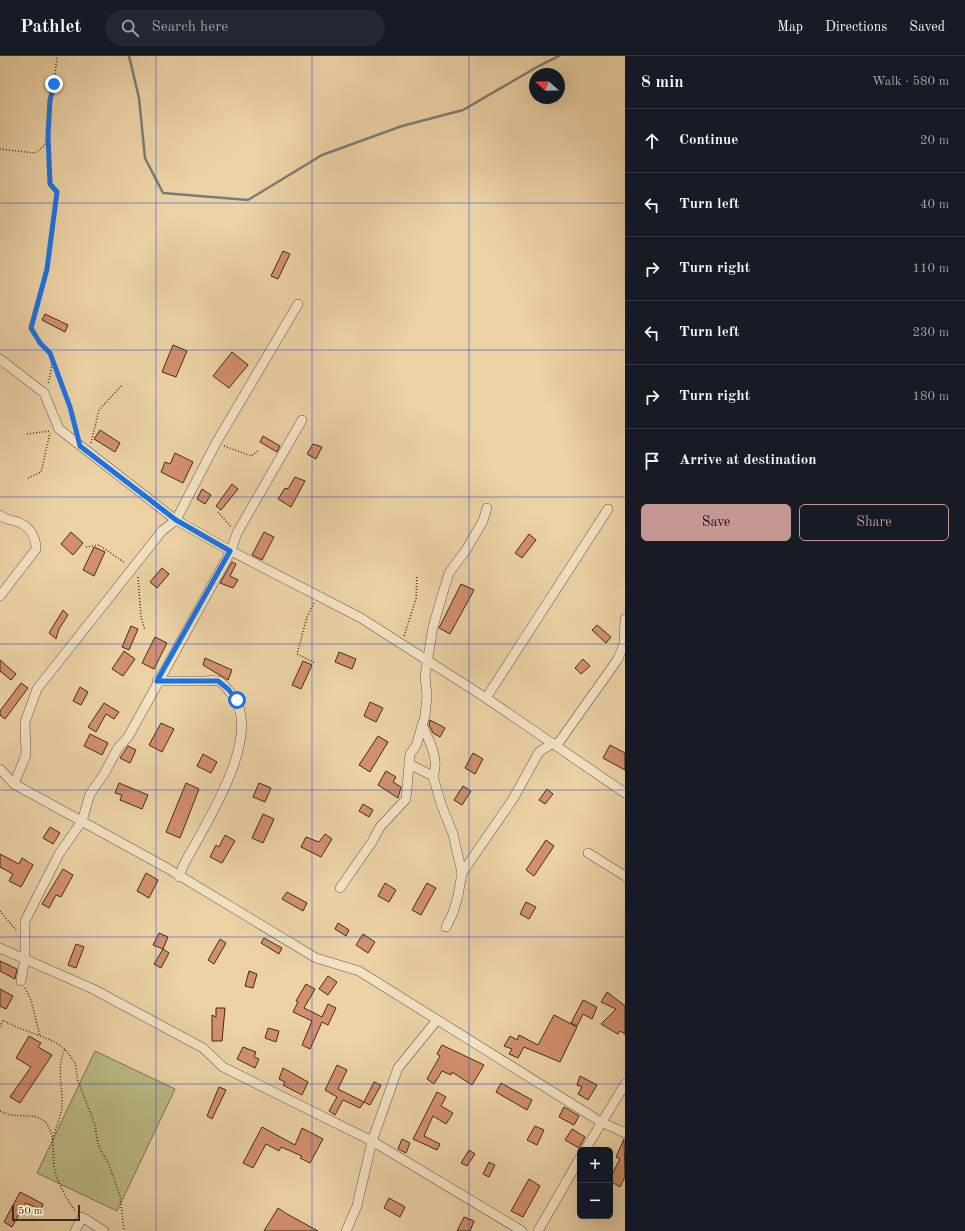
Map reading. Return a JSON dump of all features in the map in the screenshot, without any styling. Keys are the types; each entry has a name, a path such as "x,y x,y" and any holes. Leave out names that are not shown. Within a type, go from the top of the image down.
{"street":[{"path":"14,784 26,755 25,722 37,689 162,531 176,520 216,443 298,304"},
{"path":"0,359 44,393 59,429 176,520 230,551 361,618 486,698 625,793"},
{"path":"21,981 25,958 25,921 59,854 82,821 90,794 104,774 118,748 128,737 157,681 230,551 236,533 302,420"},
{"path":"340,888 372,842 380,827 406,799 410,754 416,746 422,725 427,696 425,676 433,627 449,573 466,550 483,520 487,508"},
{"path":"486,698 608,509"},
{"path":"0,515 5,520 16,521 31,531 36,540 36,549 0,596"},
{"path":"446,927 455,907 462,873 514,799 539,752 555,744 618,659 624,644 625,619"},
{"path":"157,681 218,681 228,689 237,700 241,715 241,740 229,779 179,876"},
{"path":"422,725 430,742 436,768 433,776 441,804 453,834 462,873"},
{"path":"416,746 430,742"},
{"path":"409,764 433,776"},
{"path":"0,769 14,784"},
{"path":"0,779 14,784 82,821 179,876 316,958 359,971 601,1122 625,1133"},
{"path":"588,853 625,876"},
{"path":"0,948 93,989 203,1048 223,1067 372,1141 522,1231"},
{"path":"346,1231 357,1206 372,1141 398,1068 437,1020"},
{"path":"587,1147 625,1084"},
{"path":"538,1231 577,1163"},
{"path":"75,1231 82,1217 104,1231"}],"path":[{"path":"57,56 54,84 50,100 48,136 50,184 57,192 47,269 31,328 40,343 50,353 70,407 76,430"},
{"path":"0,149 35,153 44,146 48,136"},
{"path":"47,387 53,364"},
{"path":"88,452 99,410 122,385"},
{"path":"27,434 51,431 41,472 28,478"},
{"path":"216,443 251,456 259,450"},
{"path":"218,512 236,533"},
{"path":"86,547 99,545 127,565 137,564 141,617 145,630"},
{"path":"404,646 406,627 416,599 418,576"},
{"path":"315,663 297,654 307,617 317,596"},
{"path":"0,911 24,939"},
{"path":"21,981 31,1000 40,1036"},
{"path":"0,1027 3,1020 14,1026 53,1041 65,1050 75,1063 78,1081 95,1125 98,1145 109,1165 120,1196 124,1231"},
{"path":"52,1141 62,1105 60,1073 62,1055 65,1050"},
{"path":"0,1111 10,1116 39,1118 49,1128 52,1141 55,1172 74,1210 82,1217"}],"shaded area":[{"path":"95,1051 175,1089 117,1211 37,1173"}],"building":[{"path":"283,251 290,254 278,279 271,276"},
{"path":"45,314 68,325 65,332 42,320"},
{"path":"173,345 187,351 176,377 162,372"},
{"path":"232,352 248,365 229,388 213,376"},
{"path":"100,430 120,443 115,452 94,439"},
{"path":"263,436 280,446 277,452 260,442"},
{"path":"313,444 322,447 316,459 307,454"},
{"path":"175,453 193,462 183,483 161,472 165,462 170,464"},
{"path":"295,477 305,481 291,507 278,499 285,488 288,489"},
{"path":"232,484 238,489 221,510 216,506"},
{"path":"202,489 211,495 205,504 197,499"},
{"path":"71,532 83,543 73,555 61,544"},
{"path":"264,532 274,537 262,560 252,555"},
{"path":"529,534 536,540 522,558 515,553"},
{"path":"94,547 105,552 94,576 83,570"},
{"path":"232,562 236,564 230,576 238,580 233,588 220,583"},
{"path":"162,568 169,574 157,588 150,582"},
{"path":"461,584 474,590 450,634 439,628"},
{"path":"63,610 68,615 59,629 56,639 49,633"},
{"path":"597,625 611,637 606,643 592,630"},
{"path":"131,626 138,629 129,650 122,647"},
{"path":"155,637 167,643 154,669 142,663"},
{"path":"124,651 135,659 123,676 112,669"},
{"path":"339,652 356,659 352,669 335,662"},
{"path":"205,658 232,670 228,680 203,665"},
{"path":"583,659 590,666 581,674 575,668"},
{"path":"0,660 16,674 11,680 0,671"},
{"path":"303,661 312,665 301,689 292,685"},
{"path":"21,683 28,688 5,719 0,715 0,711"},
{"path":"80,687 88,692 81,705 73,701"},
{"path":"370,702 383,708 376,722 364,716"},
{"path":"104,703 119,712 114,719 106,714 96,732 88,727"},
{"path":"430,720 445,728 440,737 433,733 429,725"},
{"path":"161,723 174,729 162,752 149,745"},
{"path":"90,734 108,743 102,755 84,746"},
{"path":"378,736 388,742 370,772 359,765"},
{"path":"610,745 625,753 625,770 603,758"},
{"path":"128,746 136,750 130,763 120,758"},
{"path":"473,753 483,759 475,774 465,768"},
{"path":"203,754 217,762 211,773 197,766"},
{"path":"386,771 396,777 393,782 401,787 398,798 378,785"},
{"path":"119,783 148,795 142,809 120,800 122,795 115,793"},
{"path":"186,783 199,789 180,838 166,832"},
{"path":"259,783 271,788 265,802 253,797"},
{"path":"463,786 471,791 462,805 454,800"},
{"path":"547,789 553,794 545,804 539,800"},
{"path":"363,804 373,810 369,817 359,811"},
{"path":"263,814 274,819 263,843 252,838"},
{"path":"50,827 60,833 53,844 43,838"},
{"path":"325,834 332,839 321,857 301,847 306,837 319,842"},
{"path":"225,835 235,841 222,863 210,857 216,845 219,847"},
{"path":"546,840 554,846 534,876 526,870"},
{"path":"0,854 19,864 22,858 33,865 21,887 9,881 13,874 0,867"},
{"path":"63,869 73,875 61,897 56,895 49,908 42,904"},
{"path":"146,873 158,880 149,898 137,891"},
{"path":"385,883 396,890 389,902 378,896"},
{"path":"427,883 436,888 421,915 412,910"},
{"path":"287,892 307,903 303,911 282,899"},
{"path":"526,902 536,907 529,919 520,914"},
{"path":"338,923 349,930 346,936 335,929"},
{"path":"159,933 168,937 163,949 153,945"},
{"path":"363,934 375,942 368,953 356,945"},
{"path":"264,938 282,948 279,954 261,943"},
{"path":"220,939 226,943 214,964 208,960"},
{"path":"76,944 84,947 76,968 68,965"},
{"path":"163,949 169,953 161,968 154,964"},
{"path":"0,961 17,969 15,979 0,971"},
{"path":"249,971 257,974 253,988 245,986"},
{"path":"328,976 337,982 328,995 319,989"},
{"path":"306,984 315,989 304,1008 322,1017 328,1004 336,1008 328,1025 322,1022 310,1049 302,1045 312,1021 293,1012 298,1002 296,1001"},
{"path":"0,989 13,996 6,1009 0,1006"},
{"path":"607,992 625,1006 625,1034 620,1031 618,1034 601,1024 616,1009 601,1002"},
{"path":"583,1000 597,1007 592,1019 583,1014 577,1026 571,1023"},
{"path":"216,1008 225,1008 222,1041 212,1041 212,1015 216,1017"},
{"path":"554,1015 577,1027 560,1062 524,1047 518,1058 509,1054 512,1049 504,1046 510,1036 517,1040 519,1035 538,1045"},
{"path":"268,1028 279,1031 276,1042 265,1038"},
{"path":"29,1036 41,1043 38,1047 52,1055 20,1103 10,1097 31,1067 16,1058"},
{"path":"442,1045 484,1065 472,1085 452,1072 451,1075 442,1071 434,1084 427,1079 440,1056 437,1054"},
{"path":"243,1047 256,1052 254,1057 259,1059 255,1068 237,1059"},
{"path":"337,1065 347,1070 338,1089 364,1102 360,1108 343,1100 335,1115 329,1111 337,1097 325,1090"},
{"path":"283,1068 308,1082 302,1095 283,1085 285,1082 279,1079"},
{"path":"580,1076 597,1085 588,1100 578,1094 582,1087 577,1085"},
{"path":"374,1082 381,1085 370,1105 364,1102"},
{"path":"501,1083 532,1100 527,1110 496,1092"},
{"path":"219,1087 226,1090 212,1119 207,1116"},
{"path":"437,1092 446,1097 441,1106 453,1113 446,1124 433,1116 424,1136 440,1144 437,1150 413,1139"},
{"path":"564,1107 579,1116 574,1125 559,1117"},
{"path":"535,1126 544,1130 537,1145 527,1140"},
{"path":"262,1127 295,1145 302,1128 323,1139 310,1163 300,1158 302,1156 281,1147 279,1151 266,1144 253,1168 243,1163"},
{"path":"572,1129 585,1137 580,1147 565,1140"},
{"path":"402,1139 410,1143 406,1153 398,1149"},
{"path":"624,1139 625,1177 620,1187 613,1183 613,1172 620,1159 616,1157"},
{"path":"469,1150 475,1154 467,1166 461,1163"},
{"path":"489,1162 495,1165 489,1177 483,1174"},
{"path":"529,1179 540,1186 523,1217 511,1211"},
{"path":"20,1192 43,1204 41,1209 25,1203 12,1227 4,1222"},
{"path":"389,1198 405,1207 400,1217 384,1208"},
{"path":"278,1208 287,1214 318,1231 264,1231"},
{"path":"464,1217 474,1221 470,1231 457,1231"}],"waterway":[{"path":"129,56 139,98 145,158 163,193 248,200 322,155 402,126 463,110 559,56"}],"route":[{"path":"54,84 50,100 48,136 50,184 57,192 47,269 31,328 40,343 50,353 70,407 80,446 176,520 230,551 157,681 218,681 228,689 237,700"}]}
